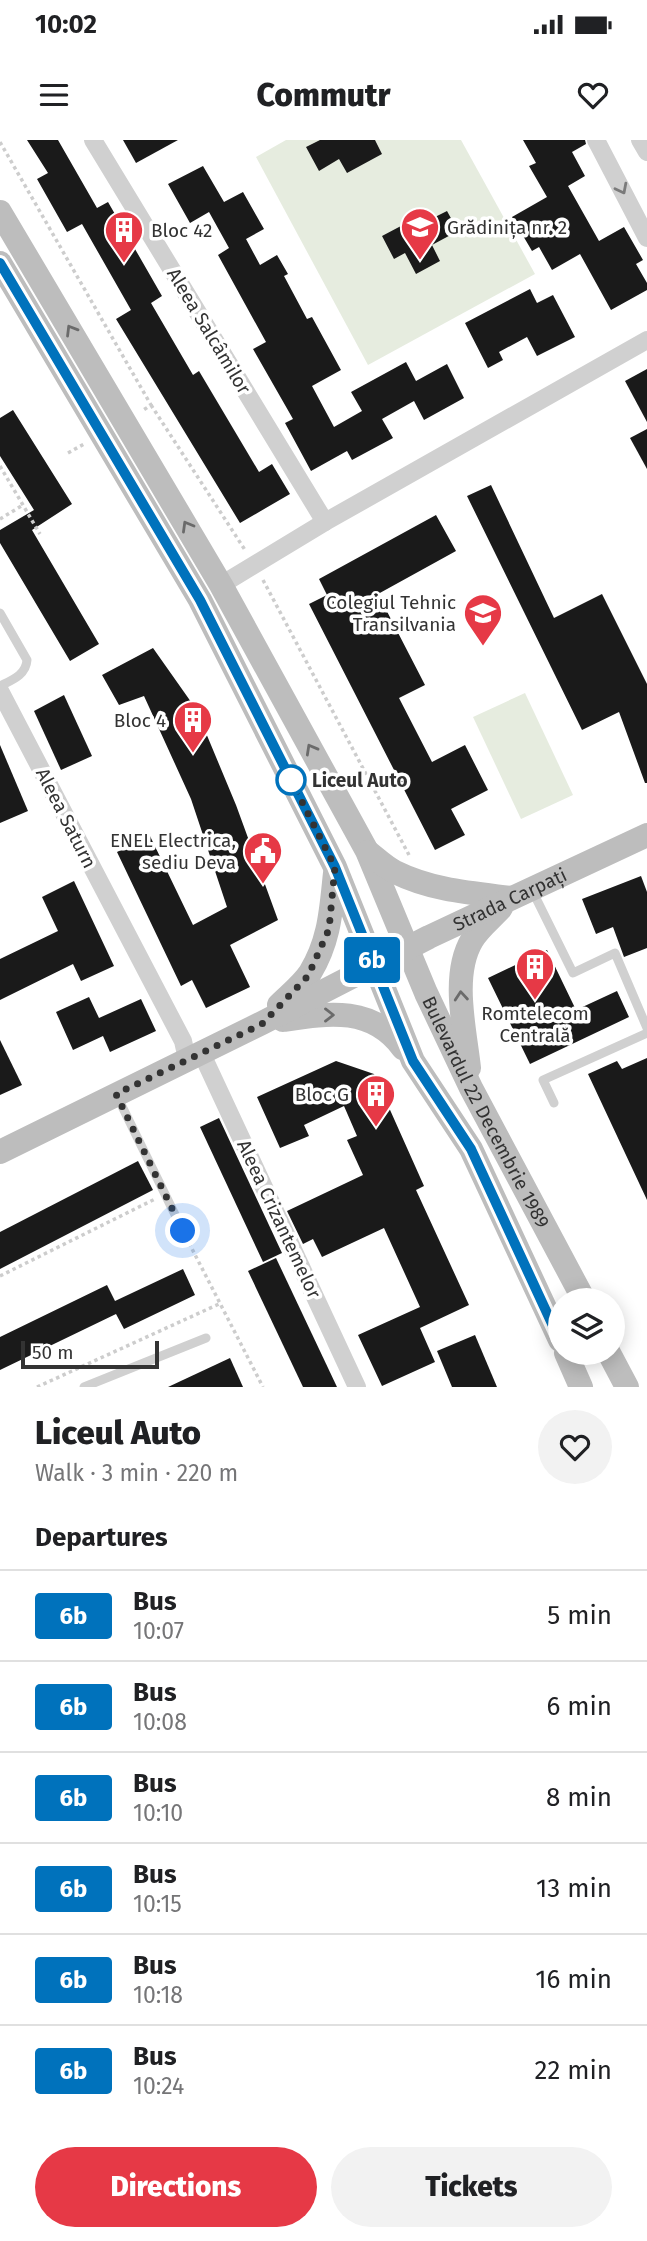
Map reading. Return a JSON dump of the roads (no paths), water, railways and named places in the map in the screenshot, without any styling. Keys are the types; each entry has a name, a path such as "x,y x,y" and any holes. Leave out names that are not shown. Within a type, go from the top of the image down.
{"main road":[{"name":"Bulevardul 22 Decembrie 1989","path":"0,212 221,585 367,852 426,993 471,1088 578,1288"},
{"name":"Bulevardul 22 Decembrie 1989","path":"0,263 200,600 335,867 413,1061 471,1149 548,1314"},
{"name":"Strada Carpați","path":"262,1024 408,947 647,835"},
{"path":"367,852 392,871 422,884 450,890 521,893"},
{"path":"262,1024 308,976 319,954 329,929 335,867"},
{"path":"471,1088 460,985 464,961 472,940 521,893"},
{"path":"0,1152 262,1024 323,1014 356,1015 387,1031 413,1061"},
{"path":"571,1365 581,1387"},
{"path":"615,1365 627,1387"}],"street":[{"name":"Aleea Salcâmilor","path":"93,140 325,522"},
{"path":"596,140 647,238"},
{"path":"640,140 647,152"},
{"path":"221,585 325,522 647,340"},
{"name":"Aleea Saturn","path":"0,688 183,1041 194,1055"},
{"name":"Aleea Crizantemelor","path":"194,1055 357,1387"}],"lane":[{"path":"0,613 27,660 26,668 18,677 0,688"},
{"path":"521,893 573,973 615,953 647,1031 543,1080 554,1103"},
{"path":"116,1094 183,1231"},
{"path":"84,1387 206,1338"}],"place":[{"name":"Grădinița nr. 2","path":"420,261"},
{"name":"Bloc 42","path":"124,264"},
{"name":"Colegiul Tehnic Transilvania","path":"483,647"},
{"name":"Bloc 4","path":"193,754"},
{"name":"Liceul Auto","path":"291,780"},
{"name":"ENEL Electrica, sediu Deva","path":"263,885"},
{"name":"Romtelecom Centrală","path":"535,1001"},
{"name":"Bloc G","path":"376,1128"}]}
